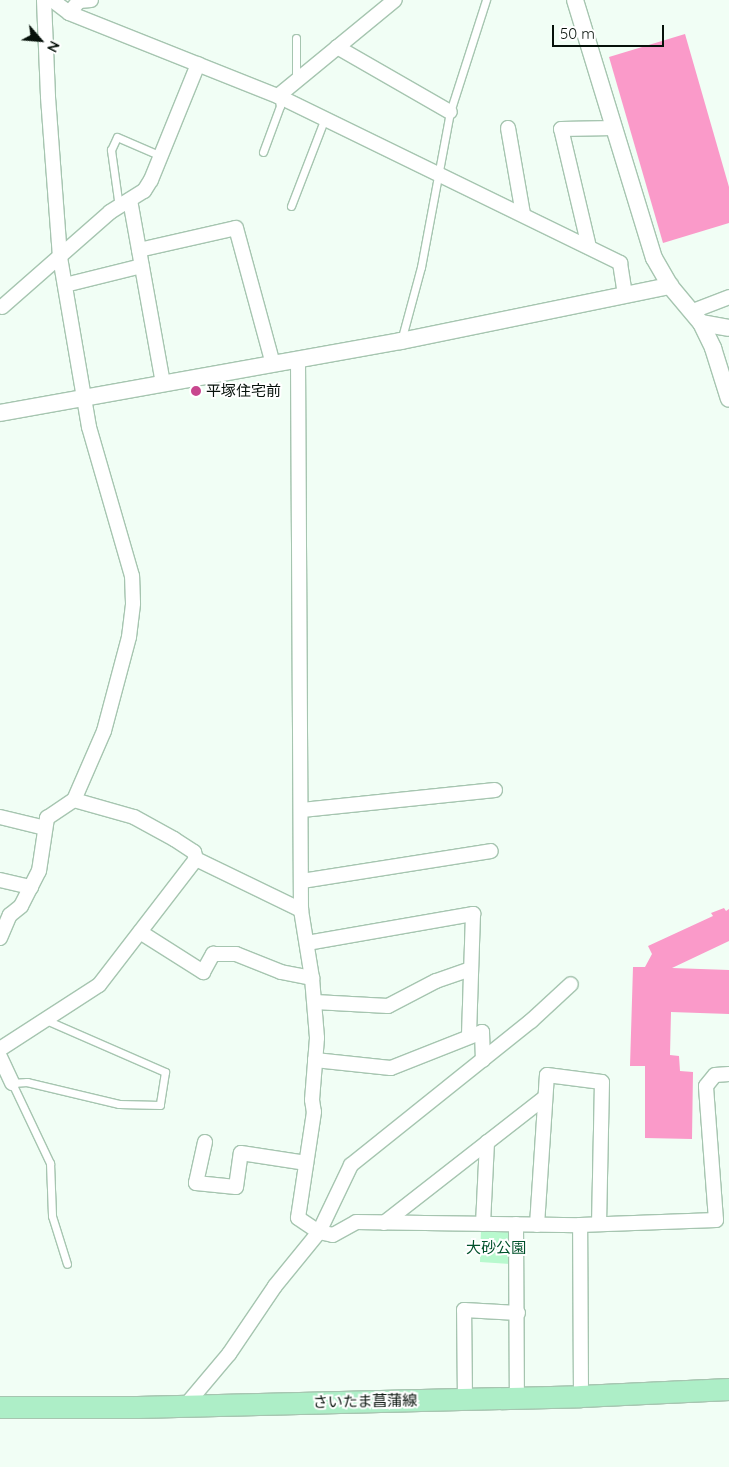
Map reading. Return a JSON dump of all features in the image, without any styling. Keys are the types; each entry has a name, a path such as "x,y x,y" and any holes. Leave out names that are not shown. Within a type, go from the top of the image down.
{"main road":[{"name":"さいたま菖蒲線","path":"0,1407 517,1398 729,1390"}],"street":[{"path":"0,938 10,915 21,906 39,871 47,818 74,800 104,731 129,637 133,603 132,576 88,427 85,398 64,285 60,256 48,96 44,0"},
{"path":"52,0 70,13 278,96 589,247 620,263 625,295"},
{"path":"70,13 83,0"},
{"path":"278,96 395,0"},
{"path":"575,0 654,258 670,286 697,317 712,348 729,399"},
{"path":"337,47 450,112"},
{"path":"2,307 124,203 144,191 161,156 198,64"},
{"path":"508,128 522,214"},
{"path":"589,247 561,129 614,128"},
{"path":"124,203 139,250 164,384"},
{"path":"139,250 236,228 272,364"},
{"path":"64,285 142,266"},
{"path":"0,413 401,341 670,286"},
{"path":"697,317 729,297"},
{"path":"697,317 729,328"},
{"path":"298,359 302,810 301,910 312,978 317,1038 312,1100 314,1112 298,1218 319,1232 333,1235 356,1222 580,1225 716,1220 706,1086 715,1075 729,1074"},
{"path":"302,810 495,790"},
{"path":"74,800 134,817 174,838 194,852 196,859 301,910"},
{"path":"0,817 45,828"},
{"path":"302,881 492,851"},
{"path":"0,1049 99,985 196,859"},
{"path":"0,880 31,887"},
{"path":"307,943 473,914 469,1036"},
{"path":"140,932 203,972 214,954 236,954 281,972 312,978"},
{"path":"315,1002 388,1006 436,981 471,969"},
{"path":"186,1405 229,1354 275,1286 319,1232 351,1165 483,1060 571,984"},
{"path":"315,1060 391,1068 482,1032 483,1060"},
{"path":"0,1058 12,1083"},
{"path":"537,1224 546,1075 602,1082 599,1224"},
{"path":"384,1222 545,1096"},
{"path":"205,1142 196,1183 236,1187 241,1153 306,1163"},
{"path":"483,1224 488,1142"},
{"path":"516,1224 517,1398"},
{"path":"580,1225 581,1396"},
{"path":"466,1399 464,1310 518,1313"}],"lane":[{"path":"401,341 421,267 440,174 450,112 486,0"},
{"path":"296,38 296,80"},
{"path":"263,152 280,106 278,96"},
{"path":"291,206 325,118"},
{"path":"124,203 111,150 117,137 161,156"},
{"path":"46,1020 165,1072 160,1105 120,1104 27,1082 12,1083 50,1163 52,1216 67,1264"}],"green space":[{"name":"大砂公園","path":"481,1229 508,1230 511,1234 511,1264 480,1262"}],"building":[{"path":"685,34 729,187 729,223 663,243 609,57"},
{"path":"724,908 726,911 729,909 729,941 672,968 729,970 729,1014 671,1012 670,1055 679,1056 680,1071 693,1072 692,1139 645,1138 645,1066 630,1066 633,967 645,967 652,954 648,946 713,916 711,913"}],"place":[{"name":"平塚住宅前","path":"196,391"}]}
